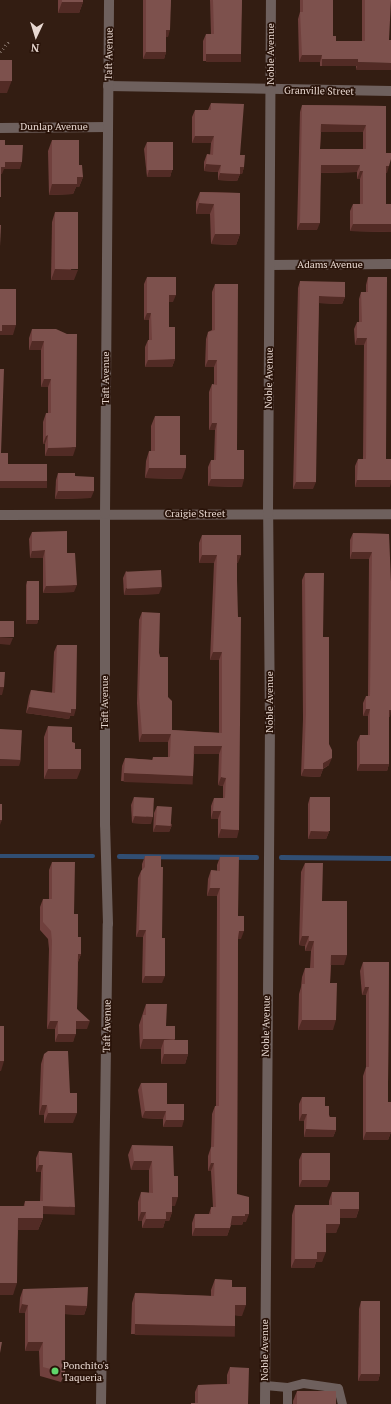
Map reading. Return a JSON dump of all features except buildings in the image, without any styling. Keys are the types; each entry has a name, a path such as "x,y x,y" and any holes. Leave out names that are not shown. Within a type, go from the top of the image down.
{"street":[{"name":"Taft Avenue","path":"100,1404 108,924 105,514 109,0"},
{"name":"Noble Avenue","path":"265,1404 270,726 268,514 271,0"},
{"name":"Granville Street","path":"108,86 391,91"},
{"name":"Dunlap Avenue","path":"0,128 108,127"},
{"name":"Adams Avenue","path":"270,265 391,264"},
{"name":"Craigie Street","path":"0,515 391,514"}],"lane":[{"path":"265,1385 287,1387 303,1383 338,1388 342,1404"},
{"path":"287,1387 287,1404"}],"path":[{"path":"0,52 9,41"}],"waterway":[{"path":"0,856 93,856"},
{"path":"119,856 256,857"},
{"path":"281,857 391,858"}],"place":[{"name":"Ponchito's Taqueria","path":"55,1371"}]}
